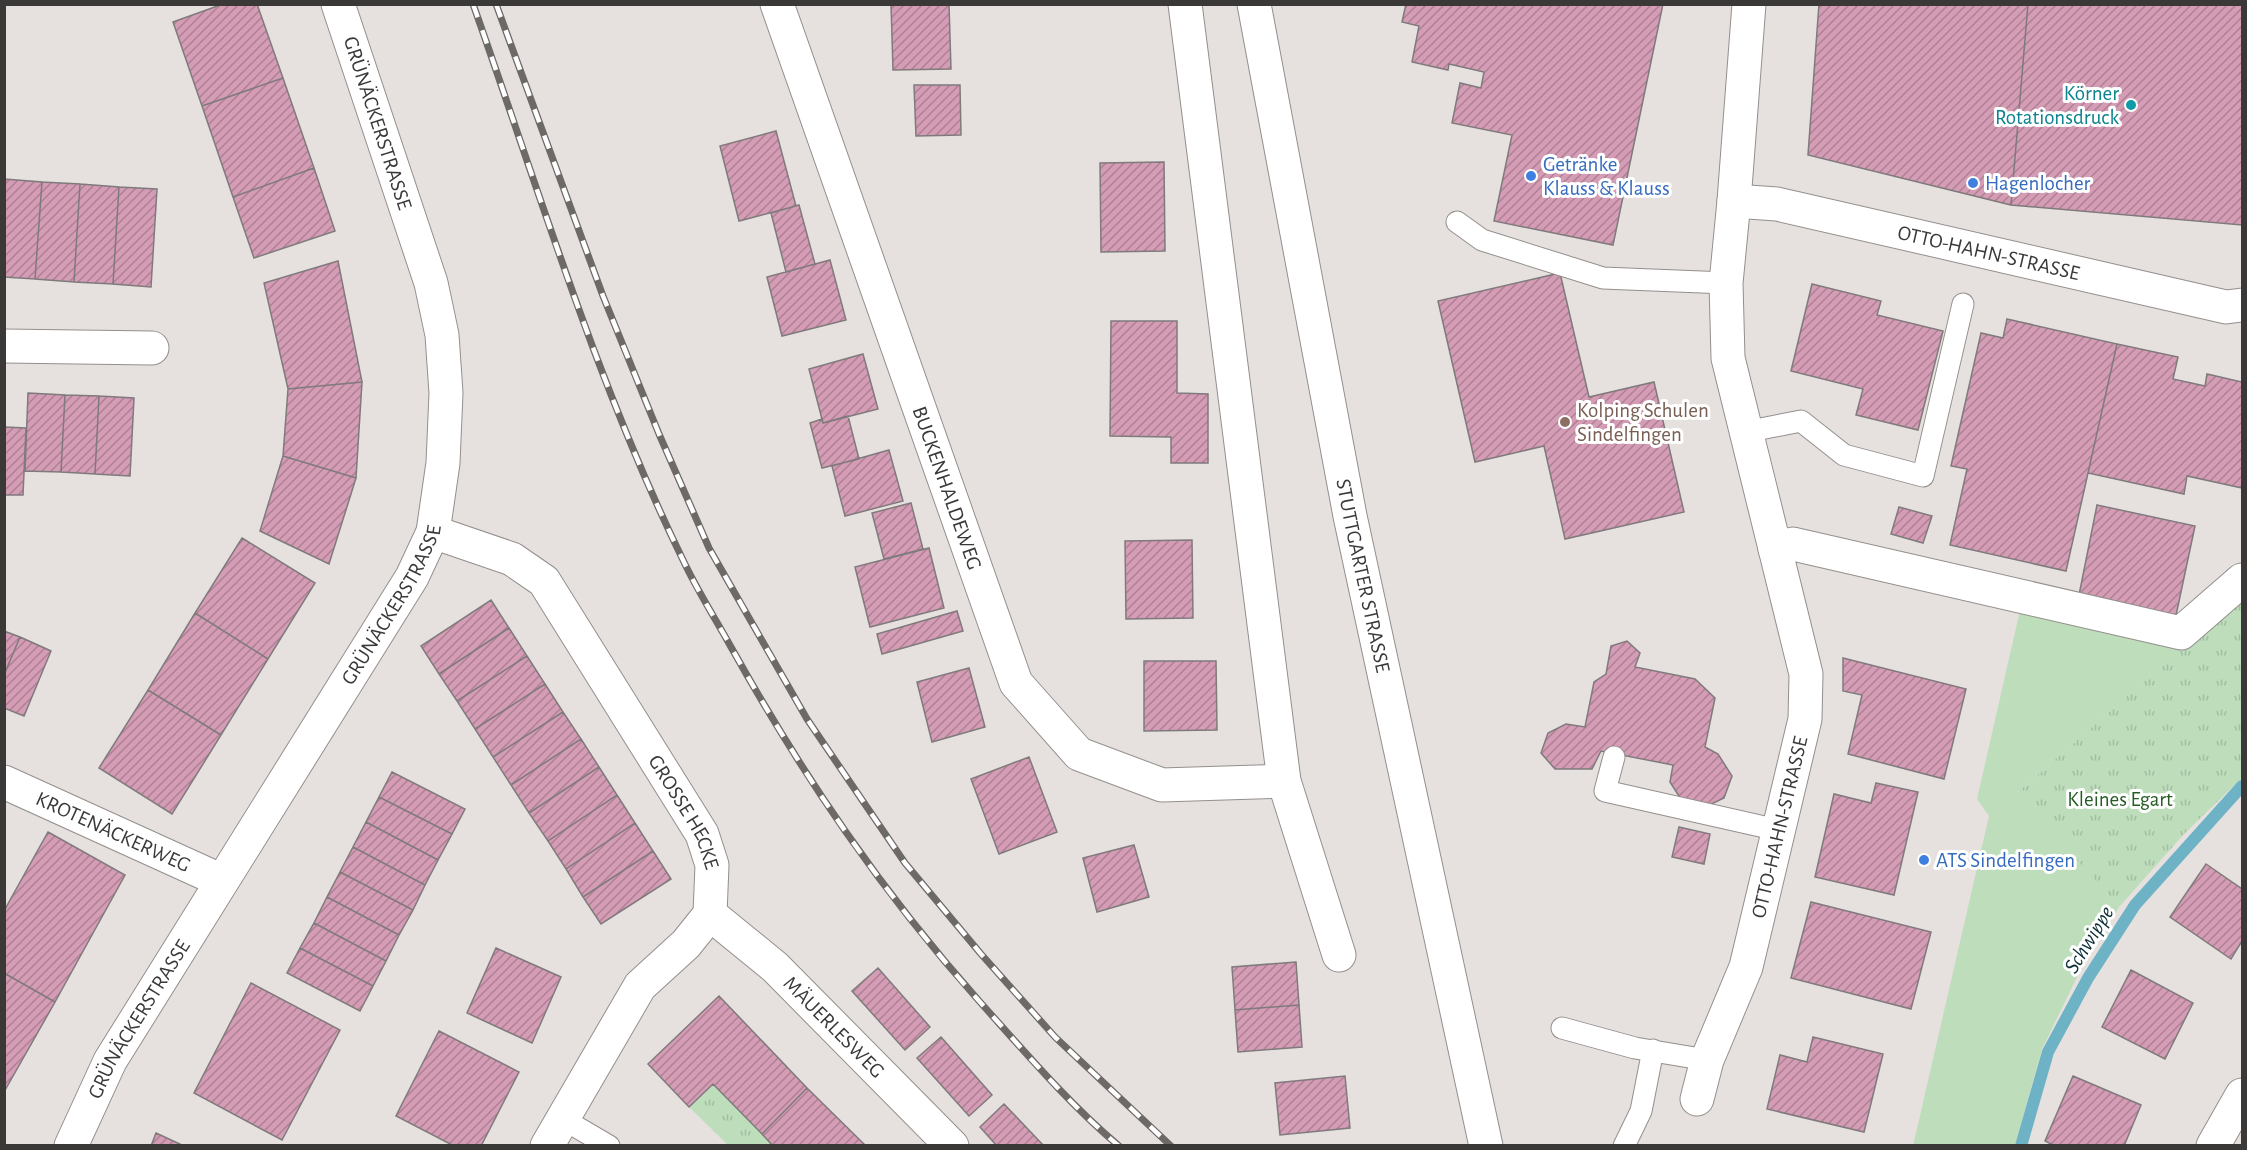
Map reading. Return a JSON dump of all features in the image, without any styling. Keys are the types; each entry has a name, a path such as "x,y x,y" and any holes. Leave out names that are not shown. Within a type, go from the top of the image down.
{"street":[{"name":"GRÜNÄCKERSTRASSE","path":"71,1146 110,1061 412,577 433,532 443,463 446,393 442,335 431,283 338,4"},
{"name":"BUCKENHALDEWEG","path":"777,4 1016,683 1079,754 1162,785 1284,781"},
{"path":"1185,4 1284,781 1339,955"},
{"name":"STUTTGARTER STRASSE","path":"1254,4 1350,516 1486,1146"},
{"name":"OTTO-HAHN-STRASSE","path":"1697,1099 1707,1060 1746,968 1805,719 1806,674 1728,358 1726,283 1749,4"},
{"name":"OTTO-HAHN-STRASSE","path":"1734,201 1777,204 2226,307 2242,305"},
{"path":"4,346 152,348"},
{"name":"GROSSE HECKE","path":"433,532 512,559 544,581 702,834 712,865 710,914"},
{"path":"1775,549 1793,544 2181,633 2242,580"},
{"name":"KROTENÄCKERWEG","path":"4,782 222,881"},
{"path":"555,1132 640,986 686,944 710,914"},
{"name":"MÄUERLESWEG","path":"710,914 775,967 952,1146"},
{"path":"2214,1146 2242,1095"}],"lane":[{"path":"1457,222 1482,240 1603,278 1726,283"},
{"path":"1745,432 1801,422 1844,455 1923,476 1963,304"},
{"path":"1614,757 1605,791 1778,830"},
{"path":"1562,1028 1653,1050 1707,1060"},
{"path":"1624,1146 1641,1111 1653,1050"},
{"path":"555,1132 609,1146"}],"green space":[{"name":"Kleines Egart","path":"2242,595 2242,778 2184,834 2119,907 2017,793"},
{"path":"2021,606 2187,644 2018,792 2119,907 2079,973 2042,1049 2015,1145 1913,1146 1989,816 1977,799"},
{"path":"713,1084 776,1145 728,1145 689,1107"}],"building":[{"path":"223,4 257,4 283,78 202,106 173,22"},
{"path":"891,4 949,4 951,69 893,70"},
{"path":"1406,4 1663,4 1613,245 1494,221 1512,135 1452,123 1460,83 1481,88 1484,72 1449,64 1448,70 1412,62 1419,26 1402,22"},
{"path":"1819,4 2028,4 2011,205 1808,155"},
{"name":"Körner Rotationsdruck","path":"2028,4 2242,4 2242,225 2011,205"},
{"path":"283,78 314,168 233,197 202,106"},
{"path":"914,85 960,85 961,135 916,136"},
{"path":"776,131 796,206 739,221 720,146"},
{"path":"1164,162 1165,251 1101,252 1100,163"},
{"path":"314,168 335,231 254,258 233,197"},
{"path":"4,179 42,182 35,279 4,277"},
{"path":"42,182 80,184 74,282 35,279"},
{"path":"80,184 119,187 113,284 74,282"},
{"path":"119,187 157,189 151,287 113,284"},
{"path":"799,205 815,264 786,272 771,213"},
{"path":"830,260 846,320 782,336 767,277"},
{"path":"338,261 362,382 288,389 264,283"},
{"name":"Kolping Schulen Sindelfingen","path":"1560,273 1589,397 1654,382 1684,512 1565,539 1544,446 1475,462 1438,301"},
{"path":"1812,284 1881,301 1877,315 1943,331 1918,430 1856,415 1863,389 1791,371"},
{"path":"2007,319 2117,344 2066,571 1950,545 1967,469 1951,466 1981,333 2003,338"},
{"path":"1111,321 1177,321 1177,393 1208,394 1208,463 1171,463 1171,437 1110,436"},
{"path":"2117,344 2178,357 2173,379 2205,386 2207,374 2242,382 2242,488 2187,476 2184,494 2088,473"},
{"path":"863,354 878,409 823,423 809,369"},
{"path":"362,382 356,478 283,456 288,389"},
{"path":"28,393 65,395 61,472 25,471"},
{"path":"65,395 99,396 95,474 61,472"},
{"path":"99,396 134,398 130,476 95,474"},
{"path":"848,416 859,459 822,468 810,423 822,419 823,423"},
{"path":"4,427 26,428 23,495 4,495"},
{"path":"889,450 903,501 845,516 832,466"},
{"path":"283,456 356,478 329,564 260,531"},
{"path":"911,503 923,549 884,559 872,513"},
{"path":"2097,505 2195,526 2175,620 2078,600"},
{"path":"1899,507 1932,516 1923,543 1891,534"},
{"path":"242,538 315,583 268,659 195,613"},
{"path":"1192,540 1193,618 1126,619 1125,541"},
{"path":"929,548 944,608 870,627 855,567"},
{"path":"491,600 509,628 439,674 421,646"},
{"path":"957,611 963,631 882,654 877,634"},
{"path":"195,613 268,659 221,735 148,690"},
{"path":"509,628 527,656 457,701 439,674"},
{"path":"4,631 20,637 4,675"},
{"path":"20,637 51,651 24,716 4,708 4,675"},
{"path":"1627,641 1640,653 1635,667 1695,679 1715,698 1705,747 1718,754 1732,776 1724,798 1699,810 1684,804 1670,782 1673,765 1601,751 1592,769 1555,769 1541,753 1548,733 1566,724 1585,727 1594,682 1606,674 1611,646"},
{"path":"527,656 545,684 475,729 457,701"},
{"path":"1843,658 1966,689 1944,779 1848,754 1862,695 1843,691"},
{"path":"1144,661 1216,661 1217,730 1144,731"},
{"path":"969,668 985,727 932,742 917,682"},
{"path":"545,684 563,712 493,757 475,729"},
{"path":"148,690 221,735 172,814 99,768"},
{"path":"563,712 581,739 511,785 493,757"},
{"path":"581,739 599,767 529,813 511,785"},
{"path":"1029,757 1057,832 999,854 971,779"},
{"path":"599,767 617,795 548,841 529,813"},
{"path":"392,772 465,809 452,834 379,797"},
{"path":"1876,783 1918,792 1894,895 1815,877 1834,794 1871,803"},
{"path":"617,795 635,823 566,869 548,841"},
{"path":"379,797 452,834 438,860 366,822"},
{"path":"366,822 438,860 425,885 353,847"},
{"path":"635,823 653,851 583,897 566,869"},
{"path":"1679,827 1710,834 1704,864 1672,857"},
{"path":"48,832 125,875 55,1002 4,973 4,911"},
{"path":"1134,845 1149,897 1097,912 1083,858"},
{"path":"353,847 425,885 413,910 340,872"},
{"path":"653,851 671,879 601,924 583,897"},
{"path":"2206,864 2242,889 2242,941 2231,959 2170,917"},
{"path":"340,872 413,910 399,935 327,897"},
{"path":"327,897 399,935 386,961 314,923"},
{"path":"1811,902 1931,932 1911,1009 1791,978"},
{"path":"314,923 386,961 373,986 300,948"},
{"path":"300,948 373,986 360,1011 287,973"},
{"path":"496,948 561,977 532,1043 467,1013"},
{"path":"1296,962 1299,1005 1235,1010 1232,967"},
{"path":"878,968 930,1027 905,1050 852,991"},
{"path":"2131,970 2193,1003 2165,1059 2102,1027"},
{"path":"4,973 55,1002 4,1092"},
{"path":"251,983 340,1030 282,1140 194,1093"},
{"path":"719,996 807,1088 762,1134 713,1084 689,1107 648,1064"},
{"path":"1299,1005 1302,1047 1238,1052 1235,1010"},
{"path":"439,1031 519,1072 481,1146 454,1146 396,1116"},
{"path":"941,1037 992,1095 969,1116 917,1058"},
{"path":"1813,1037 1883,1054 1864,1132 1767,1109 1780,1055 1807,1062"},
{"path":"1345,1076 1350,1128 1280,1135 1275,1083"},
{"path":"2073,1076 2141,1105 2124,1146 2055,1146 2045,1141"},
{"path":"807,1088 866,1146 773,1146 762,1134"},
{"path":"1004,1104 1044,1146 997,1146 980,1127"},
{"path":"156,1133 184,1146 151,1146"}],"waterway":[{"name":"Schwippe","path":"2021,1146 2048,1052 2088,978 2135,905 2242,786"}],"railway":[{"path":"473,4 596,355 652,493 700,593 758,695 815,787 909,918 1013,1039 1064,1094 1119,1146"},
{"path":"496,4 603,296 659,434 709,548 807,719 905,863 981,954 1055,1037 1171,1146"}],"place":[{"name":"Körner Rotationsdruck","path":"2131,105"},
{"name":"Getränke Klauss & Klauss","path":"1531,176"},
{"name":"Hagenlocher","path":"1973,183"},
{"name":"Kolping Schulen Sindelfingen","path":"1565,422"},
{"name":"ATS Sindelfingen","path":"1924,860"}]}
